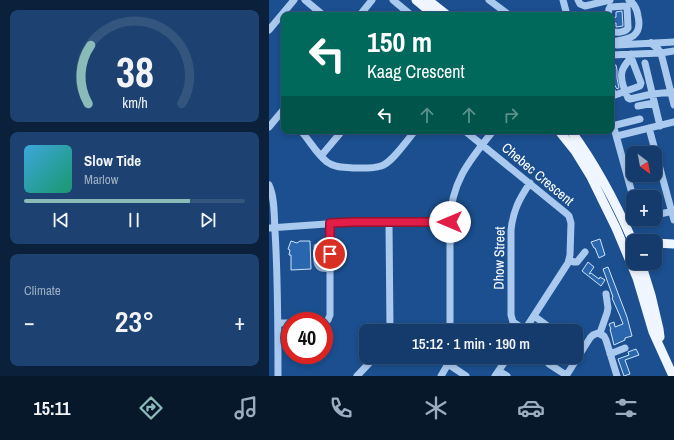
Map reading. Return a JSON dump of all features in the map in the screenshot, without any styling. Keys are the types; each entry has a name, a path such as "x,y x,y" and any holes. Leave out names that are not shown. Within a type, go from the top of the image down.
{"main road":[{"path":"416,0 430,12"},
{"path":"428,0 443,12"},
{"path":"562,134 575,150 591,177 613,221 637,278 653,332 673,376"},
{"path":"573,134 600,174 629,234"},
{"path":"662,243 674,244"},
{"path":"643,270 659,329 661,348"}],"street":[{"path":"284,12 294,0"},
{"path":"305,0 319,12"},
{"path":"362,12 372,0"},
{"path":"393,0 407,12"},
{"path":"489,0 505,12"},
{"path":"563,0 566,12"},
{"path":"578,0 580,4 585,6 610,0"},
{"path":"629,0 637,9"},
{"path":"614,41 633,37 637,33 639,29 639,21 637,0"},
{"path":"608,12 610,7 627,6 628,28 623,32 614,32"},
{"path":"269,30 281,16"},
{"path":"614,45 674,41"},
{"path":"651,43 661,53 672,92 674,105"},
{"path":"614,55 674,51"},
{"path":"631,55 621,73 627,97 630,99 652,94 672,92"},
{"path":"614,94 626,92 641,86 631,55"},
{"path":"645,63 660,126"},
{"path":"638,106 655,103"},
{"path":"269,126 281,113"},
{"path":"631,190 614,128 616,126 640,119"},
{"path":"617,136 674,122"},
{"path":"649,128 673,211 674,220"},
{"path":"303,134 321,156 330,164 341,167 374,168 382,166 388,162 412,134"},
{"path":"321,156 339,134"},
{"name":"Chebec Crescent","path":"470,134 484,143 569,216 571,223 570,260 529,324"},
{"path":"450,324 450,222 453,199 459,179 466,166 491,134"},
{"path":"484,143 495,134"},
{"name":"Dhow Street","path":"516,324 513,322 511,315 512,220 515,209 530,183"},
{"path":"269,185 271,188 273,202 272,227 277,263 278,376"},
{"path":"662,213 673,211"},
{"path":"272,227 355,222 450,222"},
{"path":"389,222 390,324"},
{"path":"330,223 330,312"},
{"path":"317,247 318,266 321,268 330,269"},
{"path":"570,260 577,262 585,252"},
{"path":"600,333 608,308 606,294"},
{"path":"534,316 545,324"},
{"path":"583,348 593,335 600,333"},
{"path":"600,333 606,340 617,376"},
{"path":"610,354 625,348"},
{"path":"357,376 368,364"},
{"path":"441,376 447,364"},
{"path":"453,364 467,376"},
{"path":"503,364 497,373 507,376"},
{"path":"549,364 566,376 573,364"}],"building":[{"path":"622,11 623,26 616,27 616,23 614,23 616,12"},
{"path":"614,65 616,65 617,70 619,88 617,89 614,84"},
{"path":"600,239 605,255 599,258 591,242"},
{"path":"291,241 297,243 300,241 310,241 311,269 291,270 291,255 289,255 290,250 288,249"},
{"path":"588,262 594,267 589,274 591,273 599,279 600,277 605,280 601,286 582,271"},
{"path":"608,267 627,317 632,336 625,338 625,340 614,345 609,324 614,322 615,327 623,324 612,298 613,297 603,269"},
{"path":"636,349 639,355 625,360 630,374 624,376 618,359 629,355 628,352"}],"route":[{"path":"330,254 330,223 450,222"}]}
